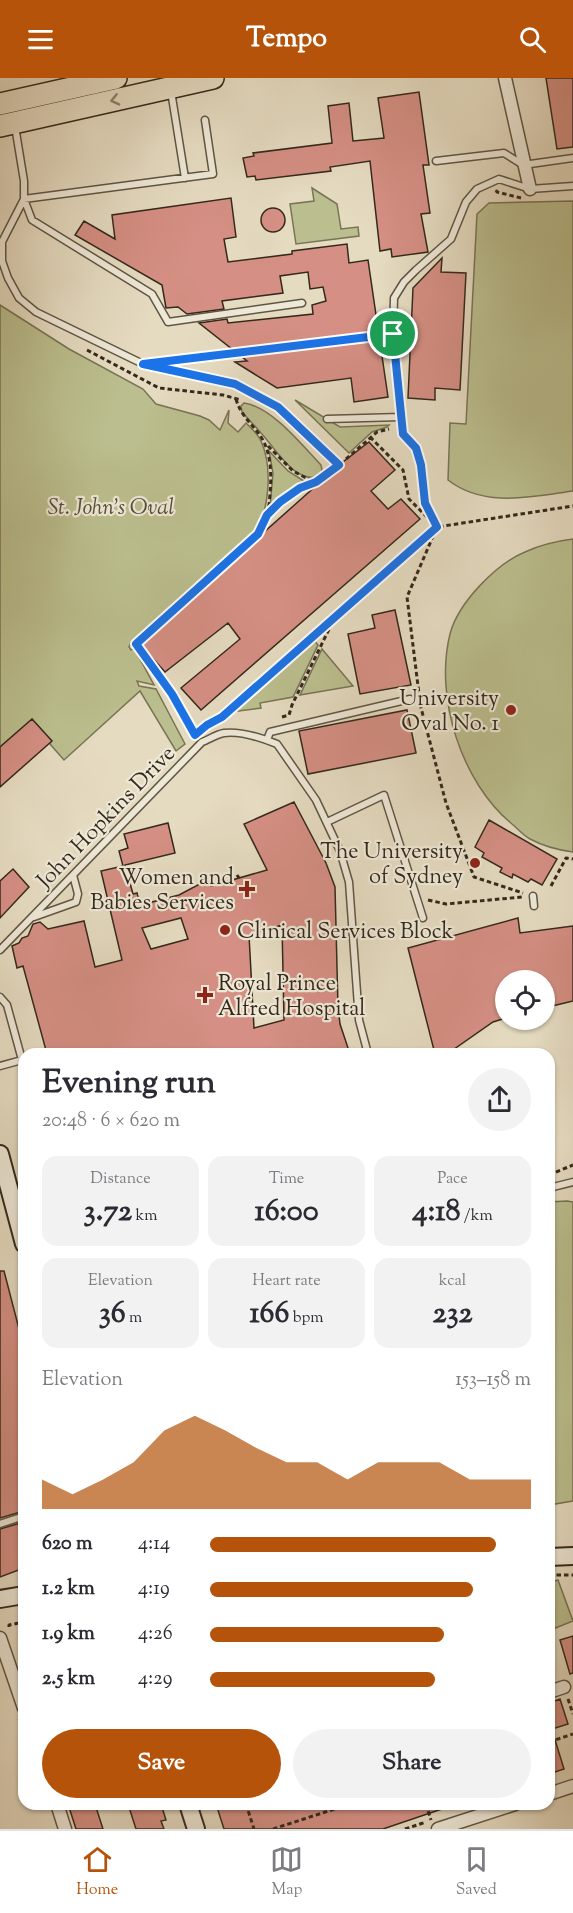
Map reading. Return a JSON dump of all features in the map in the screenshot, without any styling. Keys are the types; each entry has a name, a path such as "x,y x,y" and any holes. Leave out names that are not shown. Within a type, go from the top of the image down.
{"highway":[{"path":"0,104 116,78"},
{"path":"7,124 213,78"}],"street":[{"path":"505,78 530,189"},
{"path":"0,1154 18,1222"},
{"path":"555,1557 573,1556"},
{"path":"0,1599 18,1596"},
{"path":"0,1638 18,1690"},
{"path":"555,1690 564,1687"},
{"path":"555,1792 573,1786"},
{"path":"59,1810 65,1829"},
{"path":"190,1810 196,1829"},
{"path":"438,1829 497,1810"}],"lane":[{"path":"171,88 185,178"},
{"path":"24,199 213,174 205,120"},
{"path":"7,124 24,181 24,199 32,220 152,294 168,322 302,303"},
{"path":"436,161 504,153 523,165 573,158"},
{"path":"327,419 401,417 393,334 394,298 404,282 451,239 466,202 477,189 499,179 530,189 573,186"},
{"path":"24,199 2,242 3,261 8,278 19,298 36,312 143,364 235,384 278,407 339,465"},
{"path":"267,741 270,732 410,699"},
{"name":"John Hopkins Drive","path":"0,950 202,742 224,733 247,735 277,744 316,800 340,851 349,882 359,1020 366,1048"},
{"path":"327,822 384,795 423,918"},
{"path":"32,918 76,902 78,894 73,875"},
{"path":"533,896 534,906"},
{"path":"0,997 8,1005 19,1048"},
{"path":"0,1066 18,1061"},
{"path":"555,1186 573,1182"},
{"path":"0,1524 18,1518"}],"path":[{"path":"143,364 393,334"},
{"path":"236,399 239,410 266,445 293,471 316,482"},
{"path":"401,417 403,417 403,434 416,448 421,465 425,503 437,527 407,597 420,707 446,803 474,877 533,896"},
{"path":"267,515 290,494 316,482 339,465 377,432 392,428"},
{"path":"370,437 403,470 409,498 437,527"},
{"path":"266,445 271,478 267,515 258,534 136,644 172,694 195,735 222,717 437,527 573,506"},
{"path":"279,718 289,715 334,617"},
{"path":"551,886 566,858 573,859"},
{"path":"418,898 446,904 533,896"},
{"path":"555,1173 573,1166"},
{"path":"555,1575 573,1575"},
{"path":"9,1625 18,1623"},
{"path":"555,1740 573,1734"},
{"path":"248,1810 254,1829"},
{"path":"273,1829 332,1810"},
{"path":"405,1829 431,1820 428,1810"}],"green space":[{"path":"312,188 337,204 341,229 358,227 359,236 296,244 290,204 314,201"},
{"path":"573,201 573,491 508,498 492,497 462,489 448,480 450,423 466,424 477,214 489,203"},
{"name":"St. John's Oval","path":"0,305 69,349 143,389 156,404 200,416 209,420 220,430 229,410 228,423 238,432 246,423 261,441 267,463 268,488 264,512 256,533 129,647 131,650 134,648 154,685 137,681 139,686 156,689 185,744 176,751 140,691 64,760 32,719 0,747"},
{"path":"295,400 340,427 389,425 372,432 349,453"},
{"path":"244,403 255,406 286,428 321,465 323,475 313,478 304,476 288,465 242,412 241,406"},
{"path":"269,451 288,471 307,483 284,495 270,508 273,473"},
{"name":"University Oval No. 1","path":"573,539 573,852 540,844 530,839 494,807 479,786 456,738 449,711 446,659 454,622 470,598 491,575 525,552"},
{"path":"313,639 318,645 293,697 260,703 261,708 231,712"},
{"path":"322,649 353,686 300,695"},
{"path":"555,1202 573,1202 573,1501 555,1504"},
{"path":"558,1580 573,1621 555,1628 555,1581"}],"building":[{"path":"546,78 573,78 573,147 557,149"},
{"path":"419,92 429,165 423,165 430,213 421,214 428,252 392,257 391,249 380,251 370,161 330,167 331,171 256,180 255,176 247,177 243,158 254,156 253,153 332,143 328,106 349,103 353,141 384,138 378,98"},
{"path":"231,198 236,237 224,239 228,262 347,244 349,263 368,260 388,397 354,402 351,378 277,388 235,362 247,361 199,323 227,319 228,323 313,314 312,305 326,301 323,287 310,289 308,272 280,276 283,293 222,301 224,309 187,314 178,307 166,308 162,285 75,235 84,221 115,239 112,215"},
{"path":"268,208 278,208 285,215 285,225 278,232 268,232 261,225 261,215"},
{"path":"442,258 441,272 466,273 460,390 435,388 435,400 408,398 413,288"},
{"path":"369,442 395,470 371,491 388,509 401,499 420,519 201,710 181,688 240,639 228,623 165,672 139,643 335,469 342,469 343,462"},
{"path":"395,610 411,685 360,694 348,634 375,628 372,615"},
{"path":"407,710 416,753 308,774 299,731"},
{"path":"32,719 52,741 0,787 0,747"},
{"path":"294,802 326,863 335,887 338,1007 340,1024 348,1048 45,1048 23,966 17,968 12,946 28,936 33,924 40,922 48,929 84,921 95,967 122,960 101,871 123,866 119,851 128,848 124,834 168,823 175,853 125,865 133,894 137,893 140,905 179,895 209,879 211,886 267,870 244,824","holes":["181,918 188,939 151,949 142,928","282,925 284,1020 254,1028 249,935"]},
{"path":"489,820 557,859 542,885 531,879 528,882 513,874 512,878 500,872 502,868 482,857 484,853 475,847"},
{"path":"13,869 29,887 0,918 0,881"},
{"path":"518,918 520,933 573,926 573,1001 555,1005 555,970 495,970 495,1021 456,1048 433,1048 408,948"},
{"path":"0,1271 4,1271 18,1325 18,1513 0,1518"},
{"path":"18,1524 18,1570 0,1577 0,1529"},
{"path":"573,1636 573,1673 570,1674 560,1640"},
{"path":"560,1699 568,1724 555,1728 555,1701"},
{"path":"555,1740 564,1769 555,1772"},
{"path":"70,1810 97,1810 103,1829 76,1829"},
{"path":"130,1810 163,1810 166,1820 161,1821 164,1829 136,1829"},
{"path":"218,1810 439,1810 383,1829 224,1829"}],"place":[{"name":"University Oval No. 1","path":"511,710"},
{"name":"The University of Sydney","path":"475,863"},
{"name":"Women and Babies Services","path":"247,889"},
{"name":"Clinical Services Block","path":"225,930"},
{"name":"Royal Prince Alfred Hospital","path":"205,995"}],"route":[{"path":"393,334 403,434 416,448 421,465 425,503 437,527 222,717 195,735 172,694 136,644 258,534 267,515 280,502 300,488 316,482 339,465 278,407 235,384 143,364 393,334"}]}
